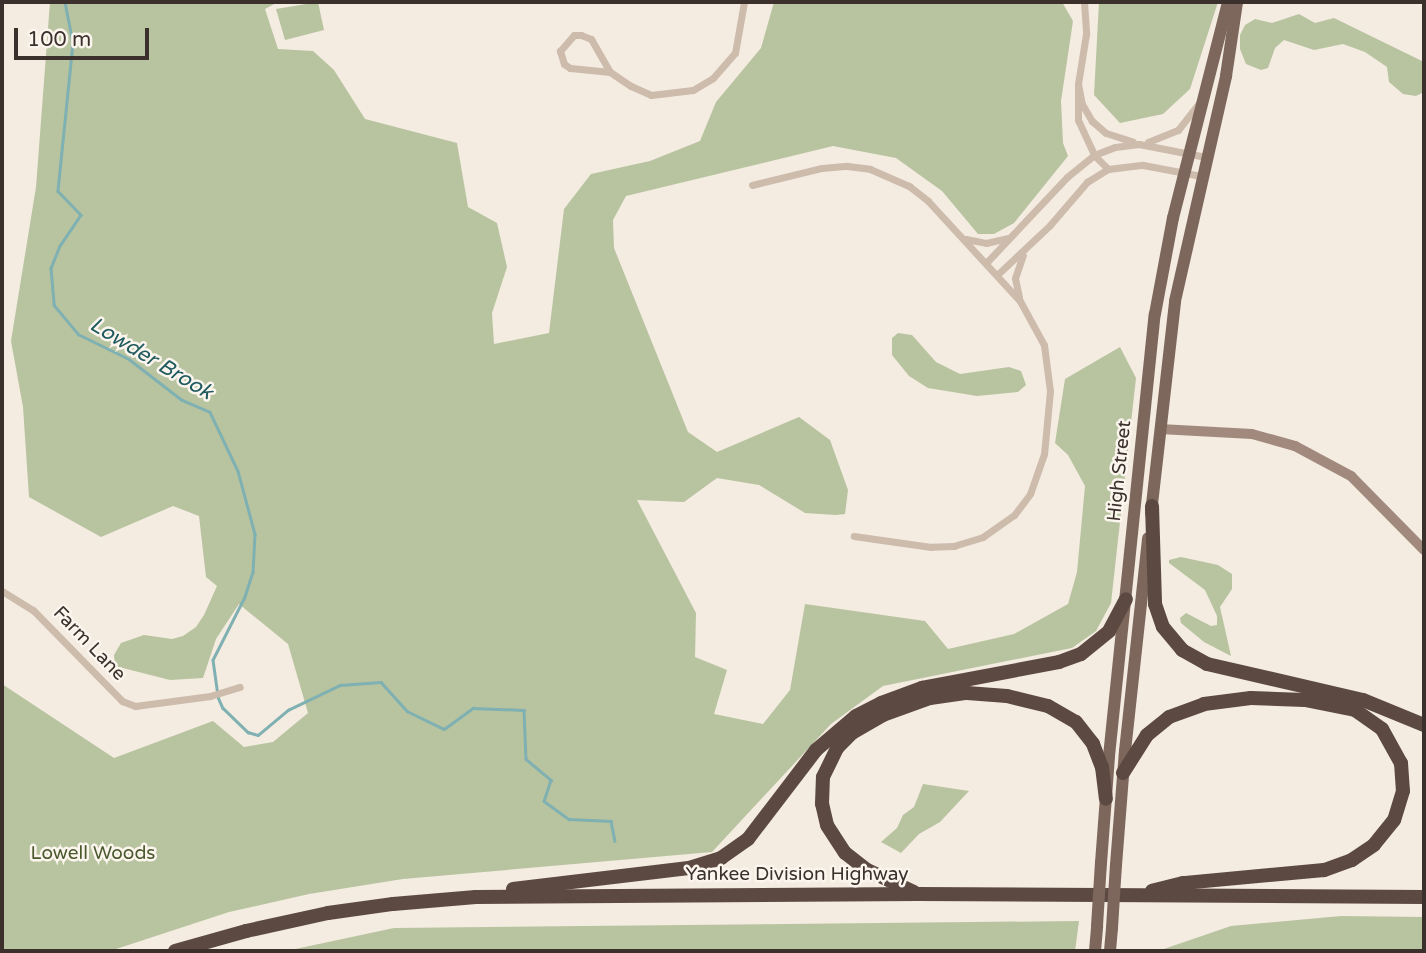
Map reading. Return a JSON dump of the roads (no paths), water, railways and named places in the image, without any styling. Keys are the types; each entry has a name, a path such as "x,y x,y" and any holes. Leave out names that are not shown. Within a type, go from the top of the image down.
{"highway":[{"path":"1152,506 1153,585 1157,613 1167,634 1182,650 1207,664 1363,700 1424,725"},
{"path":"476,897 540,884 689,868 721,858 747,839 816,750 856,716 881,703 922,688 1059,662 1081,654 1110,631 1126,599"},
{"path":"918,894 873,874 853,860 833,837 823,812 822,786 831,758 852,733 874,719 918,702 967,693 1007,696 1048,706 1068,716 1087,735 1102,767 1106,799"},
{"path":"1123,773 1147,734 1175,714 1204,704 1270,698 1329,703 1367,717 1382,729 1393,744 1403,775 1401,802 1390,826 1374,845 1348,863 1317,871 1183,883 1134,896"},
{"name":"Yankee Division Highway","path":"175,951 246,931 336,912 476,897 918,894 1424,897"}],"main road":[{"name":"High Street","path":"1095,951 1106,799 1155,314 1184,173 1228,2"},
{"name":"High Street","path":"1110,951 1123,773 1175,301 1201,176 1229,62 1237,2"}],"street":[{"path":"610,72 591,39 573,35 560,51 564,64 570,68 610,72 651,95 693,90 713,78 735,53 744,2"},
{"path":"1084,2 1086,34 1078,85 1078,120 1094,155 1108,169"},
{"path":"1078,85 1084,110 1096,126 1112,136 1206,157"},
{"path":"986,263 1067,177 1094,155 1115,147 1162,138 1183,125 1207,85"},
{"path":"997,275 1028,246 1087,182 1108,169 1136,165 1201,176"},
{"path":"752,185 822,168 847,166 870,169 922,195 1020,301"},
{"path":"963,238 992,243 1018,232"},
{"path":"854,536 931,547 954,546 996,530 1014,514 1030,494 1044,454 1049,377 1044,345 1016,289 1016,272 1028,246"},
{"path":"1160,429 1263,435 1306,450 1350,476 1424,550"},
{"name":"Farm Lane","path":"2,591 19,599 56,630 122,701 143,706 210,696 240,687"}],"waterway":[{"name":"Lowder Brook","path":"65,2 73,43 58,191 81,215 60,246 51,268 54,305 78,334 129,359 182,400 210,412 238,471 255,534 253,572 244,599 213,660 218,697 223,708 248,732 258,735 288,710 340,685 381,682 407,711 444,729 473,708 524,710 526,759 551,780 544,801 569,819 611,821 615,841"}],"park label":[{"name":"Lowell Woods","path":"93,854"}]}
